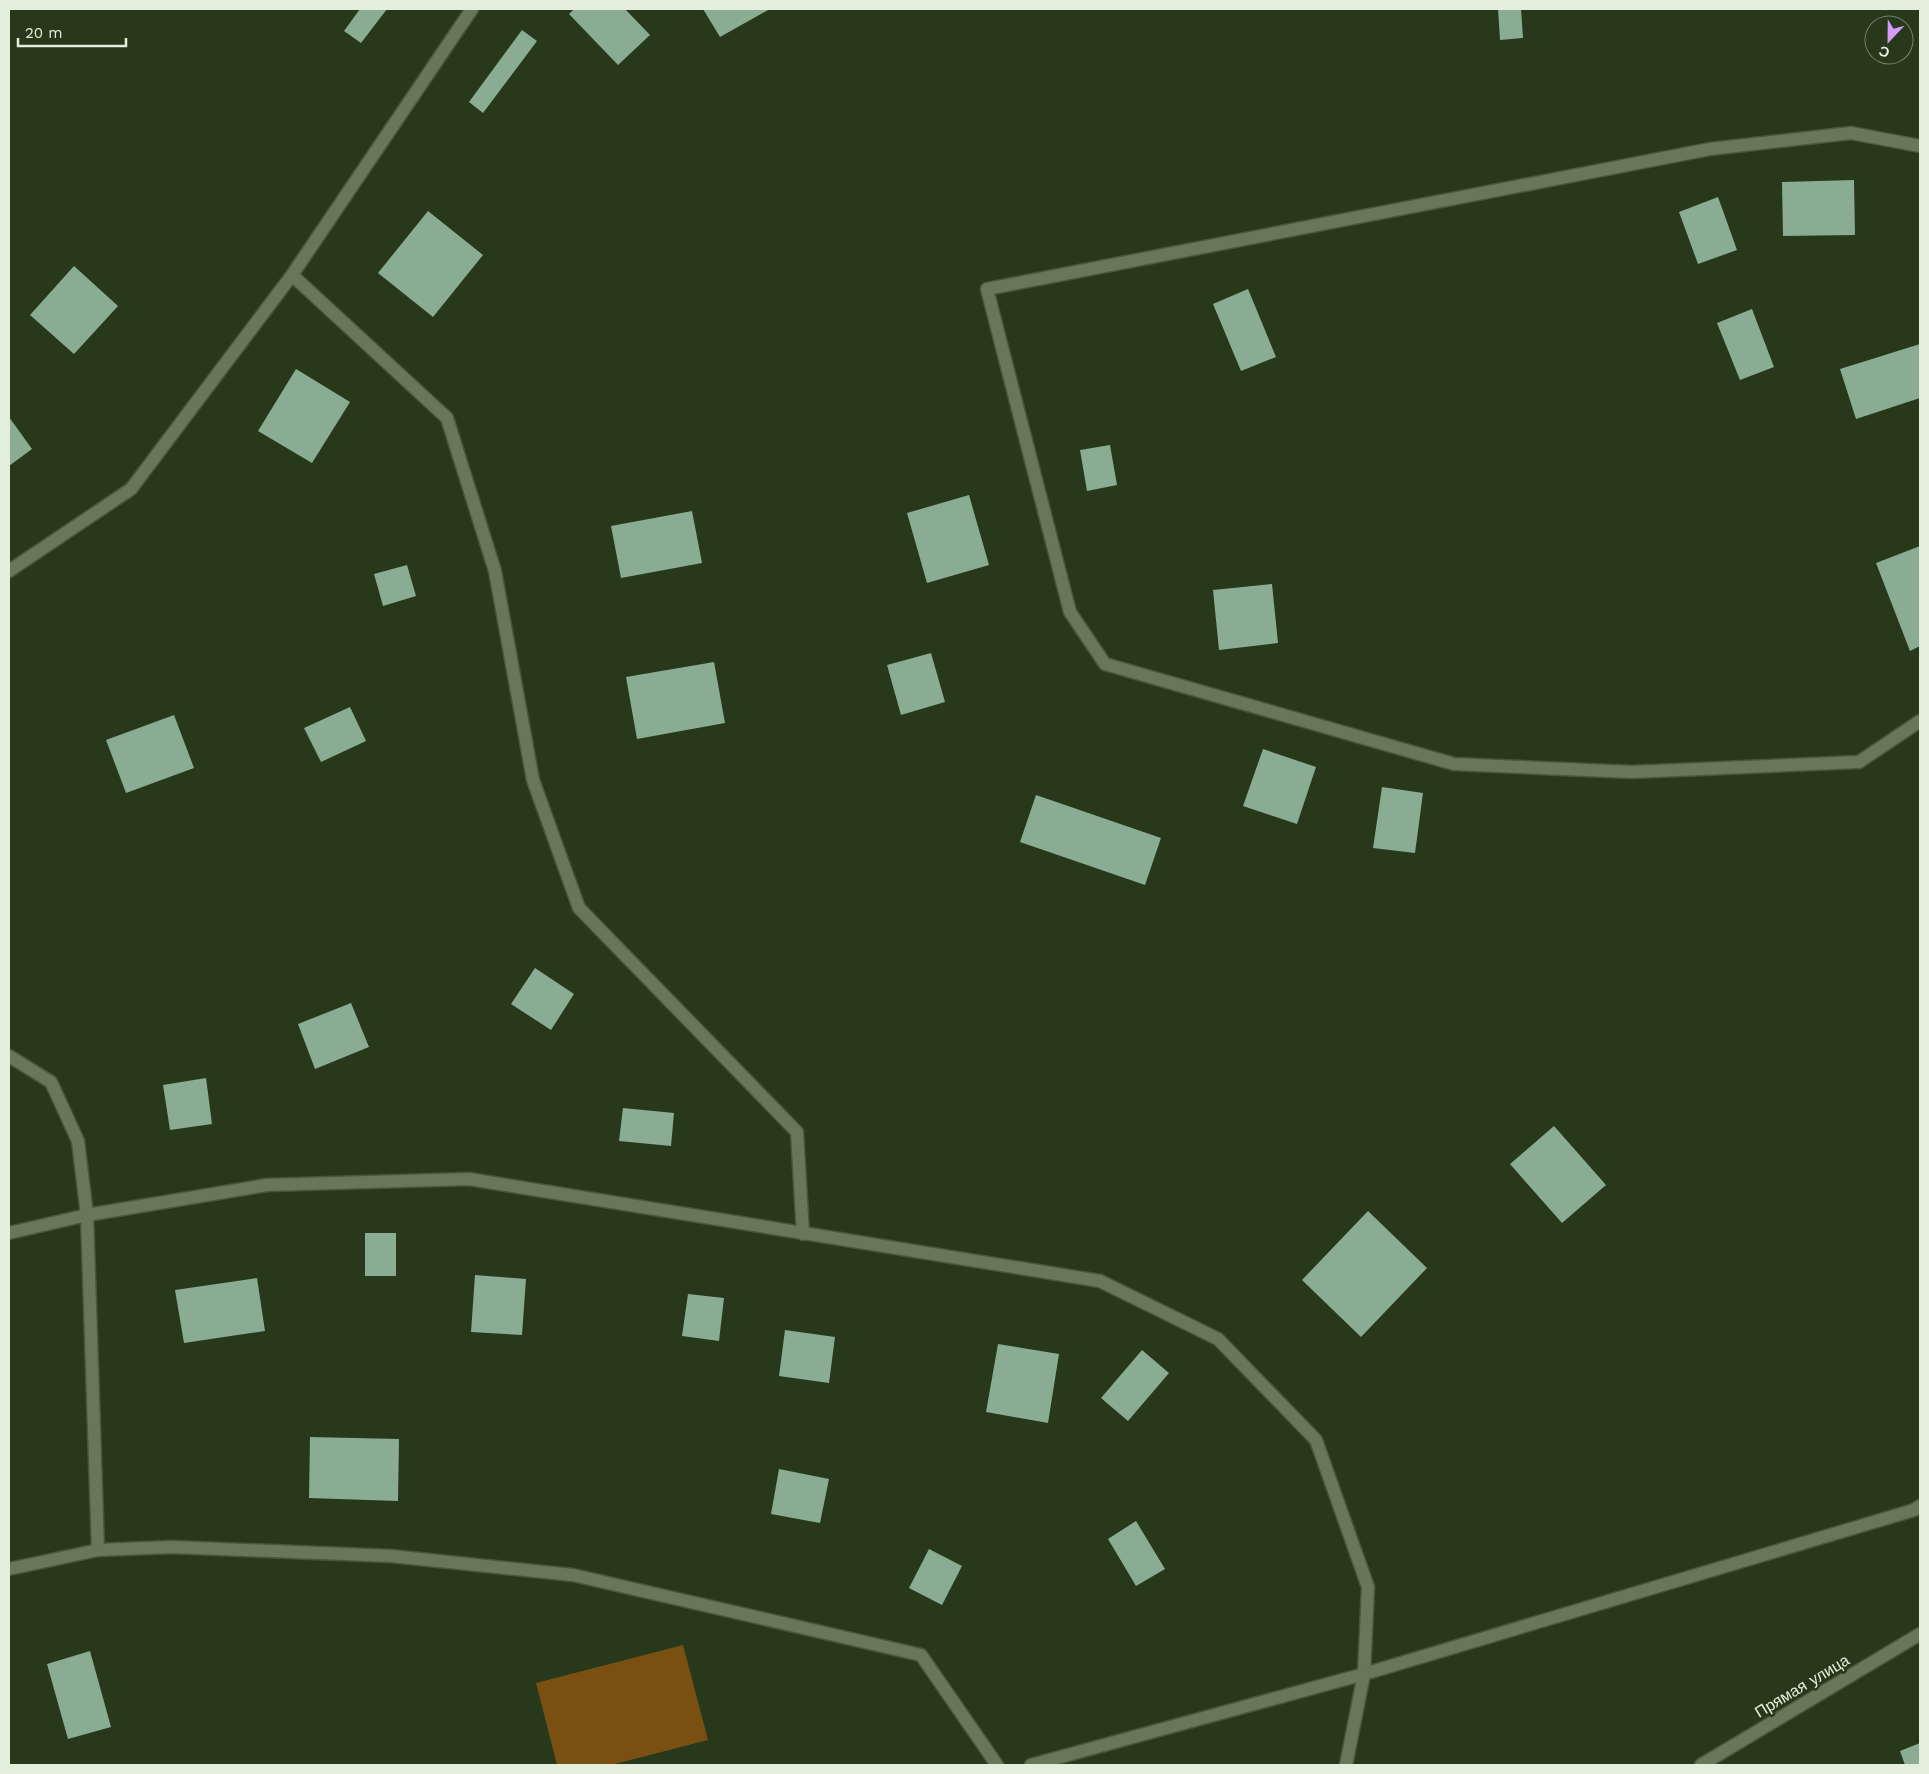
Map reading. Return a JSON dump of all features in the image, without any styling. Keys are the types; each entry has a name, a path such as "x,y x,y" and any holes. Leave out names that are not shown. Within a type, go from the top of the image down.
{"street":[{"path":"9,570 131,489 292,275 472,9"},
{"path":"1920,146 1851,133 1710,149 987,289 1070,612 1105,664 1454,764 1632,772 1859,762 1920,721"},
{"path":"292,275 447,418 495,571 533,780 579,908 797,1132 803,1234"},
{"path":"9,1056 51,1082 78,1140 87,1215 98,1550"},
{"path":"9,1233 87,1215 267,1185 468,1180 1100,1281 1218,1339 1316,1440 1368,1587 1364,1674 1346,1765"},
{"path":"1031,1765 1364,1674 1917,1508"},
{"path":"9,1569 98,1550 172,1548 391,1556 573,1575 921,1654 997,1765"},
{"name":"Прямая улица","path":"1701,1765 1920,1634"}],"shaded area":[{"path":"683,1645 708,1740 611,1765 557,1765 536,1683"}],"building":[{"path":"360,9 387,9 361,43 344,31"},
{"path":"574,9 625,9 650,35 618,65 569,14"},
{"path":"703,9 770,9 720,37"},
{"path":"1498,9 1521,9 1523,38 1500,40"},
{"path":"522,30 537,41 483,113 469,102"},
{"path":"1854,180 1855,235 1783,236 1782,182"},
{"path":"1718,197 1737,250 1698,264 1679,212"},
{"path":"428,211 483,255 433,317 378,273"},
{"path":"74,266 118,306 74,354 30,315"},
{"path":"1248,289 1276,357 1241,371 1213,304"},
{"path":"1752,309 1774,367 1740,380 1717,323"},
{"path":"1920,344 1920,398 1856,419 1840,369"},
{"path":"296,369 350,402 312,463 258,431"},
{"path":"9,417 32,449 9,466"},
{"path":"1110,445 1117,485 1087,491 1080,450"},
{"path":"969,495 989,565 927,583 907,513"},
{"path":"692,511 702,563 621,578 611,526"},
{"path":"1920,546 1920,646 1910,651 1876,563"},
{"path":"407,565 416,596 383,606 374,574"},
{"path":"1272,584 1278,643 1219,650 1213,590"},
{"path":"931,653 945,702 901,715 887,665"},
{"path":"714,662 725,723 637,739 626,677"},
{"path":"350,707 366,741 321,762 304,728"},
{"path":"174,715 194,768 126,793 106,740"},
{"path":"1263,749 1316,767 1297,824 1243,806"},
{"path":"1382,787 1423,793 1415,853 1373,848"},
{"path":"1036,795 1161,838 1145,885 1020,842"},
{"path":"535,968 574,994 551,1030 511,1004"},
{"path":"351,1003 369,1047 315,1069 298,1024"},
{"path":"206,1078 212,1124 170,1130 163,1085"},
{"path":"623,1108 674,1113 671,1146 619,1141"},
{"path":"1554,1126 1606,1185 1562,1223 1510,1164"},
{"path":"1368,1211 1427,1268 1361,1337 1302,1280"},
{"path":"365,1233 396,1233 396,1276 365,1276"},
{"path":"475,1275 526,1279 522,1335 471,1332"},
{"path":"257,1278 265,1331 184,1343 175,1290"},
{"path":"688,1294 724,1298 719,1341 682,1336"},
{"path":"785,1330 835,1337 829,1383 779,1376"},
{"path":"998,1344 1059,1354 1048,1423 986,1412"},
{"path":"1142,1350 1169,1373 1128,1421 1101,1398"},
{"path":"310,1437 399,1439 398,1501 309,1498"},
{"path":"779,1469 829,1479 820,1523 771,1514"},
{"path":"1136,1521 1165,1569 1136,1586 1108,1539"},
{"path":"929,1549 962,1566 942,1605 909,1588"},
{"path":"90,1651 111,1727 68,1739 47,1664"},
{"path":"1920,1743 1920,1765 1905,1765 1900,1751"}]}
